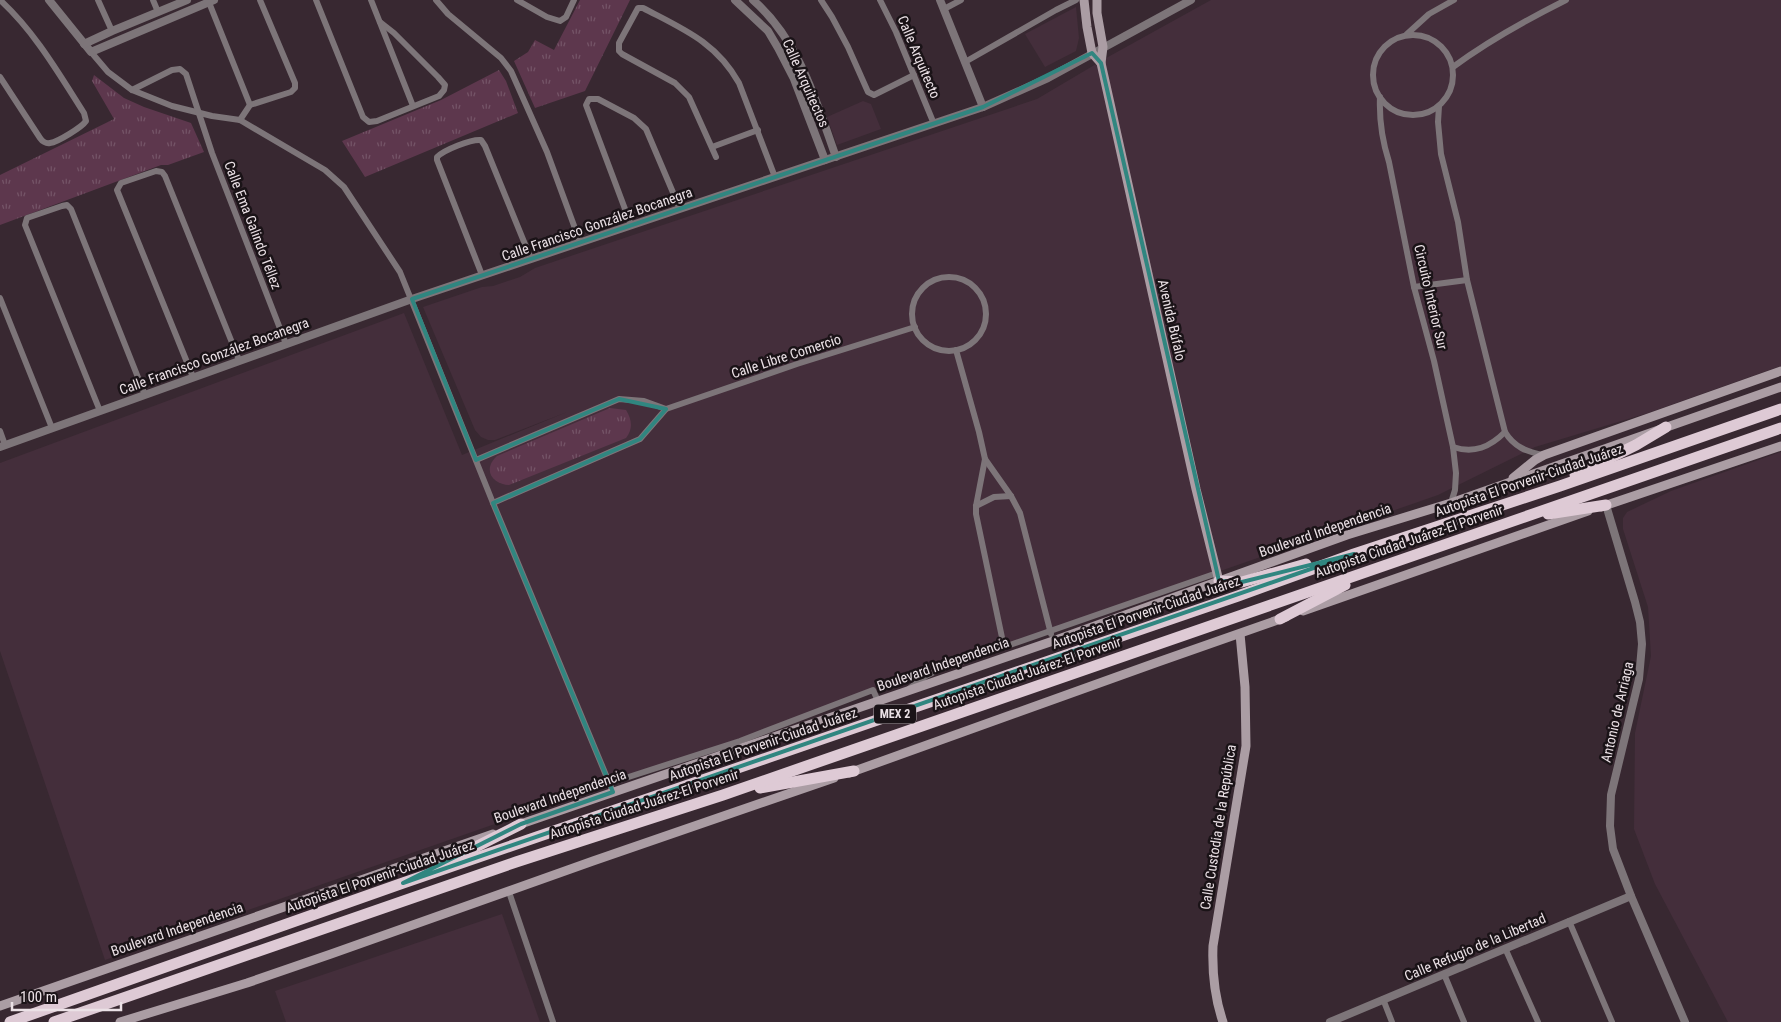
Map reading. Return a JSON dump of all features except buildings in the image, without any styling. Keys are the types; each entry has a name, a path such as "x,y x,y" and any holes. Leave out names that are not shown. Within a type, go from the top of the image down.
{"highway":[{"name":"Autopista El Porvenir-Ciudad Juárez","path":"10,1022 403,883 1238,596 1354,554 1560,486 1781,409"},
{"path":"1560,486 1576,474 1636,445 1666,427"},
{"name":"Autopista Ciudad Juárez-El Porvenir","path":"54,1022 516,862 723,795 1781,428"},
{"path":"1519,518 1606,505"},
{"path":"1218,577 1242,582 1317,561 1354,554"},
{"path":"1280,619 1379,567"},
{"path":"723,795 854,771"},
{"path":"403,883 521,824"}],"main road":[{"path":"1084,0 1092,53"},
{"name":"Avenida Búfalo","path":"1097,0 1097,13 1103,47 1101,64 1196,490 1218,577"},
{"name":"Avenida Búfalo","path":"1092,53 1101,64"},
{"path":"1508,482 1544,455 1668,413 1781,371"},
{"path":"1735,387 1781,378"},
{"name":"Boulevard Independencia","path":"0,1006 613,792 719,752 878,701 1053,641 1218,577 1451,503 1781,387"},
{"path":"120,1022 256,980 854,771 1280,619 1781,446"},
{"name":"Calle Custodia de la República","path":"1223,1022 1214,990 1212,962 1213,946 1246,746 1245,687 1240,634"}],"street":[{"path":"0,0 51,60 84,113 86,121 80,127 51,143 42,141 0,77"},
{"path":"49,0 108,72 132,90 172,106 198,113 240,120 325,170 344,187 396,263 613,792"},
{"path":"98,0 112,31"},
{"path":"153,0 158,12"},
{"path":"84,44 187,0"},
{"path":"240,120 250,106 291,92 295,88 295,83 260,0"},
{"path":"316,0 363,117 368,122 377,121 439,96 444,90 445,85 394,33 380,22"},
{"path":"371,0 413,106"},
{"path":"436,0 448,14 501,58 511,71 547,152 580,242"},
{"path":"517,0 556,20 566,17 574,0"},
{"name":"Calle Arquitectos","path":"735,0 768,31 794,79 825,160"},
{"name":"Calle Arquitectos","path":"753,0 778,25 798,58 836,157"},
{"path":"820,0 832,17 848,47 868,92 874,94 914,75"},
{"name":"Calle Arquitecto","path":"880,0 934,124"},
{"path":"940,0 983,107"},
{"path":"944,9 961,0"},
{"path":"965,62 1076,0"},
{"name":"Calle Francisco González Bocanegra","path":"3,446 412,299 983,107 1040,82 1191,0"},
{"path":"1407,34 1423,36 1434,40 1449,56 1453,67 1454,78 1446,98 1429,112 1418,115 1407,114 1392,108 1380,97 1374,80 1375,62 1380,53 1392,40 1407,34 1429,14 1454,0"},
{"path":"1453,67 1522,22 1566,0"},
{"path":"91,52 210,1 250,106"},
{"path":"716,158 689,97 683,89 622,54 618,48 638,8 643,8 695,35 718,54 732,71 739,83 775,177"},
{"path":"768,31 778,25"},
{"name":"Calle Ema Galindo Téllez","path":"132,90 172,70 180,69 186,74 212,152 286,344"},
{"name":"Circuito Interior Sur","path":"1380,97 1379,118 1414,287 1434,361 1453,447 1456,473 1455,490 1451,503"},
{"path":"631,225 586,105 589,99 598,99 634,118 646,129 680,209"},
{"path":"1438,106 1441,154 1458,222 1467,280 1505,432 1518,447 1544,455"},
{"path":"712,147 758,130"},
{"path":"482,275 437,160 437,157 442,153 474,140 481,140 485,146 531,259"},
{"path":"193,377 116,190 121,183 156,171 162,172 165,176 239,360"},
{"path":"100,411 26,225 27,218 62,206 67,205 70,209 145,395"},
{"path":"948,277 968,282 982,296 986,316 984,327 977,338 968,346 956,350 944,350 932,346 922,338 915,327 913,308 917,296 925,286 936,280 948,277"},
{"path":"1414,287 1467,280"},
{"path":"0,298 52,428"},
{"name":"Calle Libre Comercio","path":"666,409 797,364 915,327"},
{"path":"956,350 985,459 1011,496 1022,518 1053,641"},
{"path":"476,460 619,399 644,401 666,409 640,439 493,503"},
{"path":"0,432 3,446"},
{"path":"1453,447 1462,450 1485,448 1505,432"},
{"path":"985,459 976,506 980,536 1004,647"},
{"path":"976,506 994,497 1011,496"},
{"name":"Antonio de Arriaga","path":"1606,505 1636,602 1642,634 1642,659 1639,679 1610,795 1609,811 1613,849 1630,896 1685,1022"},
{"path":"905,692 926,676 938,670 1050,631 1183,590"},
{"path":"1022,641 1026,650"},
{"path":"610,783 719,752 873,690 878,701"},
{"path":"509,892 553,1022"},
{"name":"Calle Refugio de la Libertad","path":"1330,1022 1630,896"},
{"path":"1569,921 1612,1022"},
{"path":"1505,948 1538,1022"},
{"path":"1444,974 1464,1022"},
{"path":"1383,1000 1392,1022"}],"highlighted area":[{"path":"1092,53 1101,63 1219,581 1242,582 1354,554 403,883 521,824 613,792 493,503 640,439 666,409 619,399 476,460 412,299 983,107"}],"shaded area":[{"path":"1211,0 1781,0 1781,366 1648,413 1535,447 1438,495 105,960 0,651 0,463 404,313 462,455 567,412 495,440 481,437 475,430 423,307 482,287 493,286 520,277 535,268 1037,99"},
{"path":"1076,7 1079,38 1076,51 1045,67 1025,34"},
{"path":"863,101 871,104 881,129 837,145 827,117"},
{"path":"1781,452 1781,1022 1728,1022 1655,884 1634,829 1635,733 1651,656 1648,607 1623,529 1623,518 1627,512 1671,491"},
{"path":"502,914 540,1022 286,1022 275,991"}],"green space":[{"path":"580,0 630,0 585,91 535,108 514,61 528,52 535,40 554,50"},
{"path":"499,70 506,81 518,113 365,177 342,141 441,100"},
{"path":"94,75 124,98 191,123 204,152 168,165 161,165 0,225 0,175 114,119 92,81"},
{"path":"610,408 626,410 631,428 626,438 509,485 502,484 492,478 490,465 497,456"}]}
